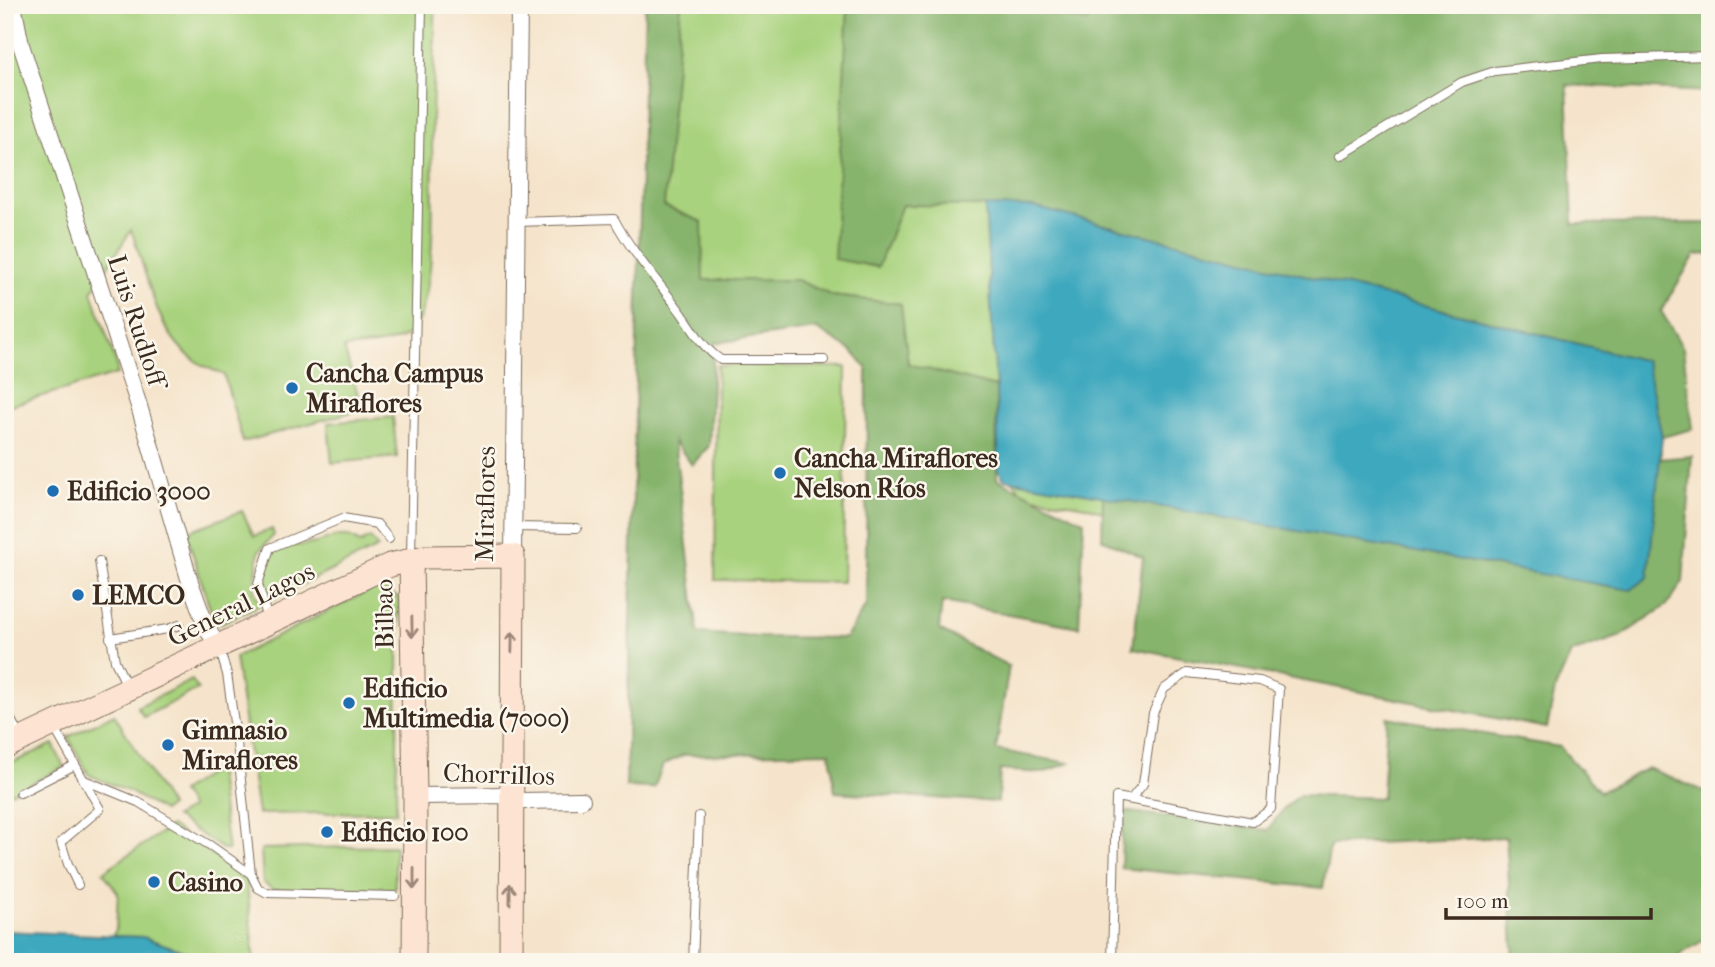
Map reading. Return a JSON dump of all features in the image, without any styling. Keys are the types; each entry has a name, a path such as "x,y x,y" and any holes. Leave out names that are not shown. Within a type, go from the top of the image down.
{"main road":[{"name":"General Lagos","path":"13,743 364,576 411,559 513,555"},
{"name":"Miraflores","path":"511,962 513,555"},
{"name":"Bilbao","path":"411,559 415,796 414,962"}],"street":[{"name":"Miraflores","path":"513,555 519,5"},
{"name":"Luis Rudloff","path":"15,11 22,45 139,406 186,570 206,629 219,647"},
{"name":"Chorrillos","path":"415,796 510,795 521,801 582,800"}],"lane":[{"path":"411,559 422,5"},
{"path":"1340,156 1462,82 1495,71 1602,59 1710,56"},
{"path":"517,222 614,219 626,242 708,351 721,360 824,359"},
{"path":"269,623 258,584 260,570 270,548 343,518 377,524 389,540"},
{"path":"513,527 578,528"},
{"path":"99,561 114,661 128,689"},
{"path":"110,638 179,625"},
{"path":"219,647 228,674 251,874 258,888 267,892 395,896"},
{"path":"1112,962 1116,797 1253,822 1271,809 1279,689 1260,681 1188,673 1164,689 1153,713 1143,784 1131,799"},
{"path":"5,708 13,743"},
{"path":"53,725 100,809 61,842 78,885"},
{"path":"20,793 75,765"},
{"path":"84,780 138,802 211,846 251,874"},
{"path":"692,962 699,816"}],"green space":[{"path":"5,5 435,5 433,197 431,262 427,291 420,315 411,332 398,340 344,348 362,409 243,442 224,375 199,363 184,351 162,320 131,230 92,292 117,366 117,374 5,407"},
{"path":"645,5 681,5 664,206 702,222 703,280 797,280 833,296 901,304 908,364 996,387 997,479 1084,521 1079,627 942,602 939,630 1009,666 996,750 1069,763 1042,773 1000,770 998,802 835,792 830,752 683,755 663,765 654,788 626,787","holes":["817,329 852,351 867,369 866,605 846,638 698,633 674,441 692,465 709,446 714,343"]},
{"path":"674,5 1710,5 1483,80 1661,407 1656,592 1112,514 1021,492 1008,473 985,208 996,387 908,364 900,304 833,296 797,280 703,281 657,210"},
{"path":"848,5 1012,5 1087,22 1096,5 1710,5 1710,92 1567,85 1573,224 1710,223 1710,254 1695,255 1661,311 1683,348 1693,429 1662,437 1646,361 1033,207 902,205 878,267 834,259"},
{"name":"Cancha Miraflores Nelson Ríos","path":"717,365 846,367 843,582 715,580"},
{"path":"393,417 397,457 332,463 328,423"},
{"path":"1692,456 1683,582 1667,605 1621,636 1571,653 1555,689 1547,728 1133,648 1143,557 1102,539 1103,496 1631,590 1648,577 1659,459"},
{"path":"242,511 254,536 272,529 274,535 259,551 254,590 260,605 219,624 213,618 186,532"},
{"path":"335,537 349,537 360,543 370,538 378,548 268,601 265,571 269,556 274,550 283,545 311,544"},
{"path":"379,586 399,598 396,812 258,814 235,657"},
{"path":"192,680 198,689 144,717 137,707"},
{"path":"114,714 170,806 163,811 130,792 89,775 68,737"},
{"path":"1387,717 1560,747 1600,792 1648,768 1710,794 1710,936 1668,962 1514,962 1506,837 1330,845 1323,888 1121,868 1123,811 1268,830 1285,807 1300,795 1382,798"},
{"path":"53,744 64,767 11,793 5,766"},
{"path":"217,768 228,850 224,850 175,817 191,808 181,792"},
{"path":"171,826 247,882 254,962 214,962 143,937 112,936 116,930 118,893 103,872"},
{"path":"395,846 395,889 272,889 263,882 261,849"}],"water":[{"path":"985,206 1033,207 1646,361 1662,437 1648,577 1631,590 1004,479 999,471"},
{"path":"5,931 143,937 214,962 5,962"}],"place":[{"name":"Cancha Campus Miraflores","path":"292,388"},
{"name":"Cancha Miraflores Nelson Ríos","path":"780,473"},
{"name":"Edificio 3000","path":"53,491"},
{"name":"LEMCO","path":"78,595"},
{"name":"Edificio Multimedia (7000)","path":"349,703"},
{"name":"Gimnasio Miraflores","path":"168,745"},
{"name":"Edificio 100","path":"327,832"},
{"name":"Casino","path":"154,882"}]}
